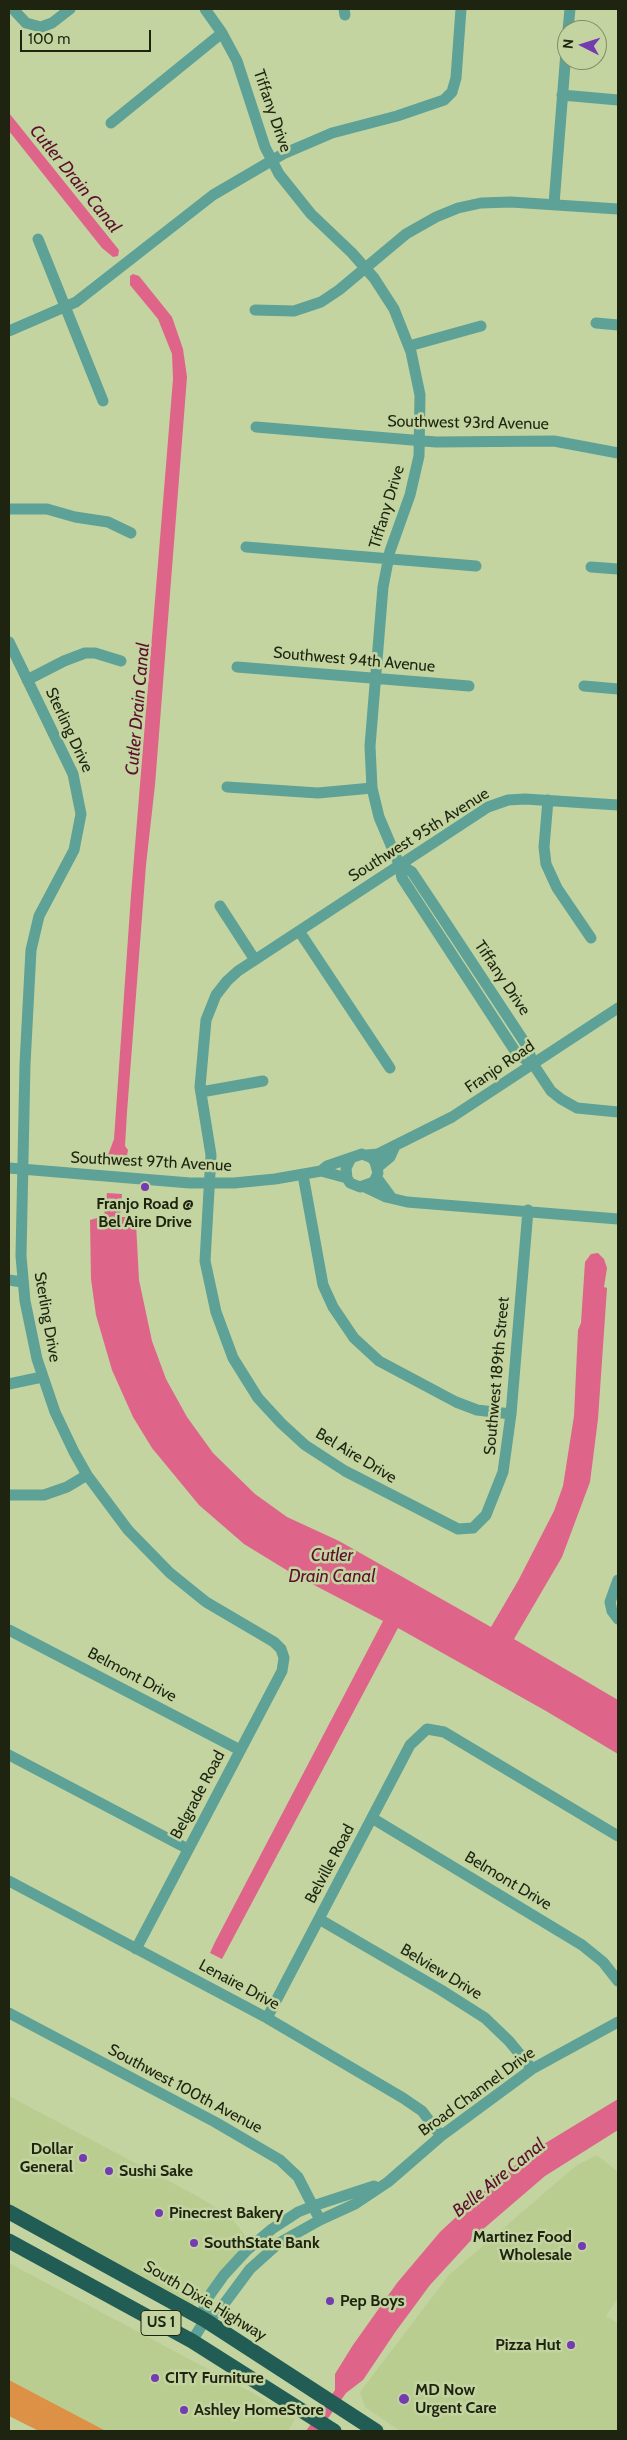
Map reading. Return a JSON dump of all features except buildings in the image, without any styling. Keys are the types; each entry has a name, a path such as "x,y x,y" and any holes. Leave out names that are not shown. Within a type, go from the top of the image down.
{"highway":[{"name":"South Dixie Highway","path":"11,2215 205,2320 376,2431"},
{"name":"US 1","path":"9,2241 192,2341 333,2430"}],"street":[{"path":"13,9 26,24 38,27 49,25 70,9"},
{"name":"Tiffany Drive","path":"205,9 222,33 237,61 256,122 272,161 300,202 366,268 394,309 410,346 420,395 420,441 414,481 388,558 383,587 370,746 372,788 383,830 399,864 412,872 528,1046 533,1064 551,1091 569,1104 586,1109 618,1112"},
{"path":"9,331 66,308 86,296 213,195 272,161 332,133 429,107 448,96 456,78 461,9"},
{"path":"111,123 222,33"},
{"path":"554,204 564,70"},
{"path":"562,95 618,100"},
{"path":"255,310 294,311 312,306 330,296 406,234 436,217 458,208 492,202 618,209"},
{"path":"38,239 103,401"},
{"path":"596,323 618,325"},
{"path":"410,346 481,326"},
{"name":"Southwest 93rd Avenue","path":"256,427 420,441 548,441 576,444 618,453"},
{"path":"9,509 47,509 108,522 131,532"},
{"path":"246,547 476,566"},
{"path":"591,567 618,569"},
{"name":"Sterling Drive","path":"9,642 74,774 81,814 74,850 66,868 43,906 32,940 25,1064 22,1282 30,1328 42,1377 60,1422 87,1476 128,1530 170,1573 206,1602 274,1642 283,1654"},
{"path":"27,680 64,661 85,653 95,653 121,661"},
{"name":"Southwest 94th Avenue","path":"237,667 469,686"},
{"path":"584,686 618,689"},
{"path":"227,787 318,793 372,788"},
{"name":"Southwest 95th Avenue","path":"201,1092 201,1058 208,1013 216,995 226,981 255,960 399,864 494,804 516,799 618,805"},
{"path":"548,800 544,847 546,864 557,888 591,938"},
{"path":"220,906 255,960"},
{"path":"300,931 390,1068"},
{"name":"Franjo Road","path":"367,1155 378,1154 452,1117 618,1008"},
{"path":"201,1092 263,1081"},
{"name":"Bel Aire Drive","path":"201,1092 210,1144 205,1251 208,1282 225,1340 250,1388 288,1431 324,1458 441,1522 465,1530"},
{"name":"Franjo Road","path":"377,1172 390,1156 395,1146"},
{"path":"391,1197 377,1172 376,1162 367,1155 362,1154 351,1158 346,1168 347,1178 355,1186 365,1187 386,1198 391,1197 407,1202 528,1210 618,1219"},
{"name":"Southwest 97th Avenue","path":"9,1168 209,1184 244,1183 321,1171 327,1166 351,1158"},
{"name":"Southwest 97th Avenue","path":"321,1171 347,1178"},
{"path":"365,1187 377,1172"},
{"path":"303,1175 323,1285 333,1307 354,1338 379,1361 456,1402 477,1410 511,1414"},
{"name":"Southwest 189th Street","path":"465,1530 473,1528 481,1521 494,1499 505,1463 511,1414 528,1210"},
{"path":"9,1280 22,1282"},
{"path":"9,1384 42,1377"},
{"path":"9,1494 44,1496 67,1487 87,1476"},
{"path":"618,1580 611,1594 611,1608 618,1619"},
{"name":"Belmont Drive","path":"9,1630 240,1750"},
{"name":"Belgrade Road","path":"136,1949 282,1671 283,1654"},
{"name":"Belville Road","path":"267,2018 410,1745 427,1729 444,1732 618,1836"},
{"path":"9,1756 188,1849"},
{"name":"Belmont Drive","path":"372,1818 582,1945 603,1962 618,1981"},
{"name":"Lenaire Drive","path":"9,1881 267,2018 417,2107 442,2136"},
{"name":"Belview Drive","path":"319,1919 441,1990 484,2018 508,2040 532,2069"},
{"name":"Southwest 100th Avenue","path":"9,2013 209,2119 280,2160 294,2171 320,2220"},
{"name":"Broad Channel Drive","path":"192,2341 205,2320 218,2312 250,2269 279,2243 320,2220 356,2204 388,2182 442,2136 532,2069 618,2022"},
{"name":"Broad Channel Drive","path":"205,2320 204,2303 224,2275 247,2250 278,2225 298,2212 313,2206 388,2182"}],"shaded area":[{"path":"9,2096 197,2196 231,2217 250,2242 191,2307 9,2209"},
{"path":"597,2155 618,2172 618,2298 606,2316 618,2323 618,2431 400,2431 365,2407 360,2392 449,2275 577,2165"},
{"path":"9,2263 251,2392 295,2419 288,2431 106,2431 9,2380"},
{"path":"9,2380 106,2431 39,2431 9,2416"}],"water":[{"name":"Cutler Drain Canal","path":"9,113 119,250 118,256 113,257 102,248 9,131"},
{"name":"Cutler Drain Canal","path":"133,274 139,276 172,317 183,349 187,377 155,785 146,865 127,1112 125,1146 128,1150 126,1162 110,1160 108,1155 114,1139 131,895 173,379 172,354 158,319 130,285 130,276"},
{"name":"Cutler Drain Canal","path":"107,1193 122,1194 120,1217 126,1217 136,1223 139,1280 152,1341 166,1379 187,1417 213,1453 255,1494 287,1517 339,1541 491,1627 518,1581 554,1511 563,1486 574,1416 578,1330 581,1323 585,1262 591,1254 598,1253 604,1259 607,1268 604,1287 607,1288 598,1419 590,1482 562,1557 514,1639 618,1700 618,1754 546,1711 398,1628 222,1959 210,1953 215,1942 383,1621 293,1574 244,1544 199,1505 152,1448 133,1417 112,1370 96,1315 91,1279 90,1220 104,1216"},
{"name":"Belle Aire Canal","path":"618,2099 618,2130 545,2176 474,2237 430,2285 363,2380 346,2393 319,2431 306,2431 335,2390 335,2374 353,2345 397,2283 440,2232 496,2180 539,2147"}],"place":[{"name":"Franjo Road @ Bel Aire Drive","path":"145,1187"},
{"name":"Dollar General","path":"83,2158"},
{"name":"Sushi Sake","path":"109,2171"},
{"name":"Pinecrest Bakery","path":"159,2213"},
{"name":"SouthState Bank","path":"194,2243"},
{"name":"Martinez Food Wholesale","path":"582,2246"},
{"name":"Pep Boys","path":"330,2301"},
{"name":"Pizza Hut","path":"571,2345"},
{"name":"CITY Furniture","path":"155,2378"},
{"name":"MD Now Urgent Care","path":"404,2399"},
{"name":"Ashley HomeStore","path":"184,2410"}]}
